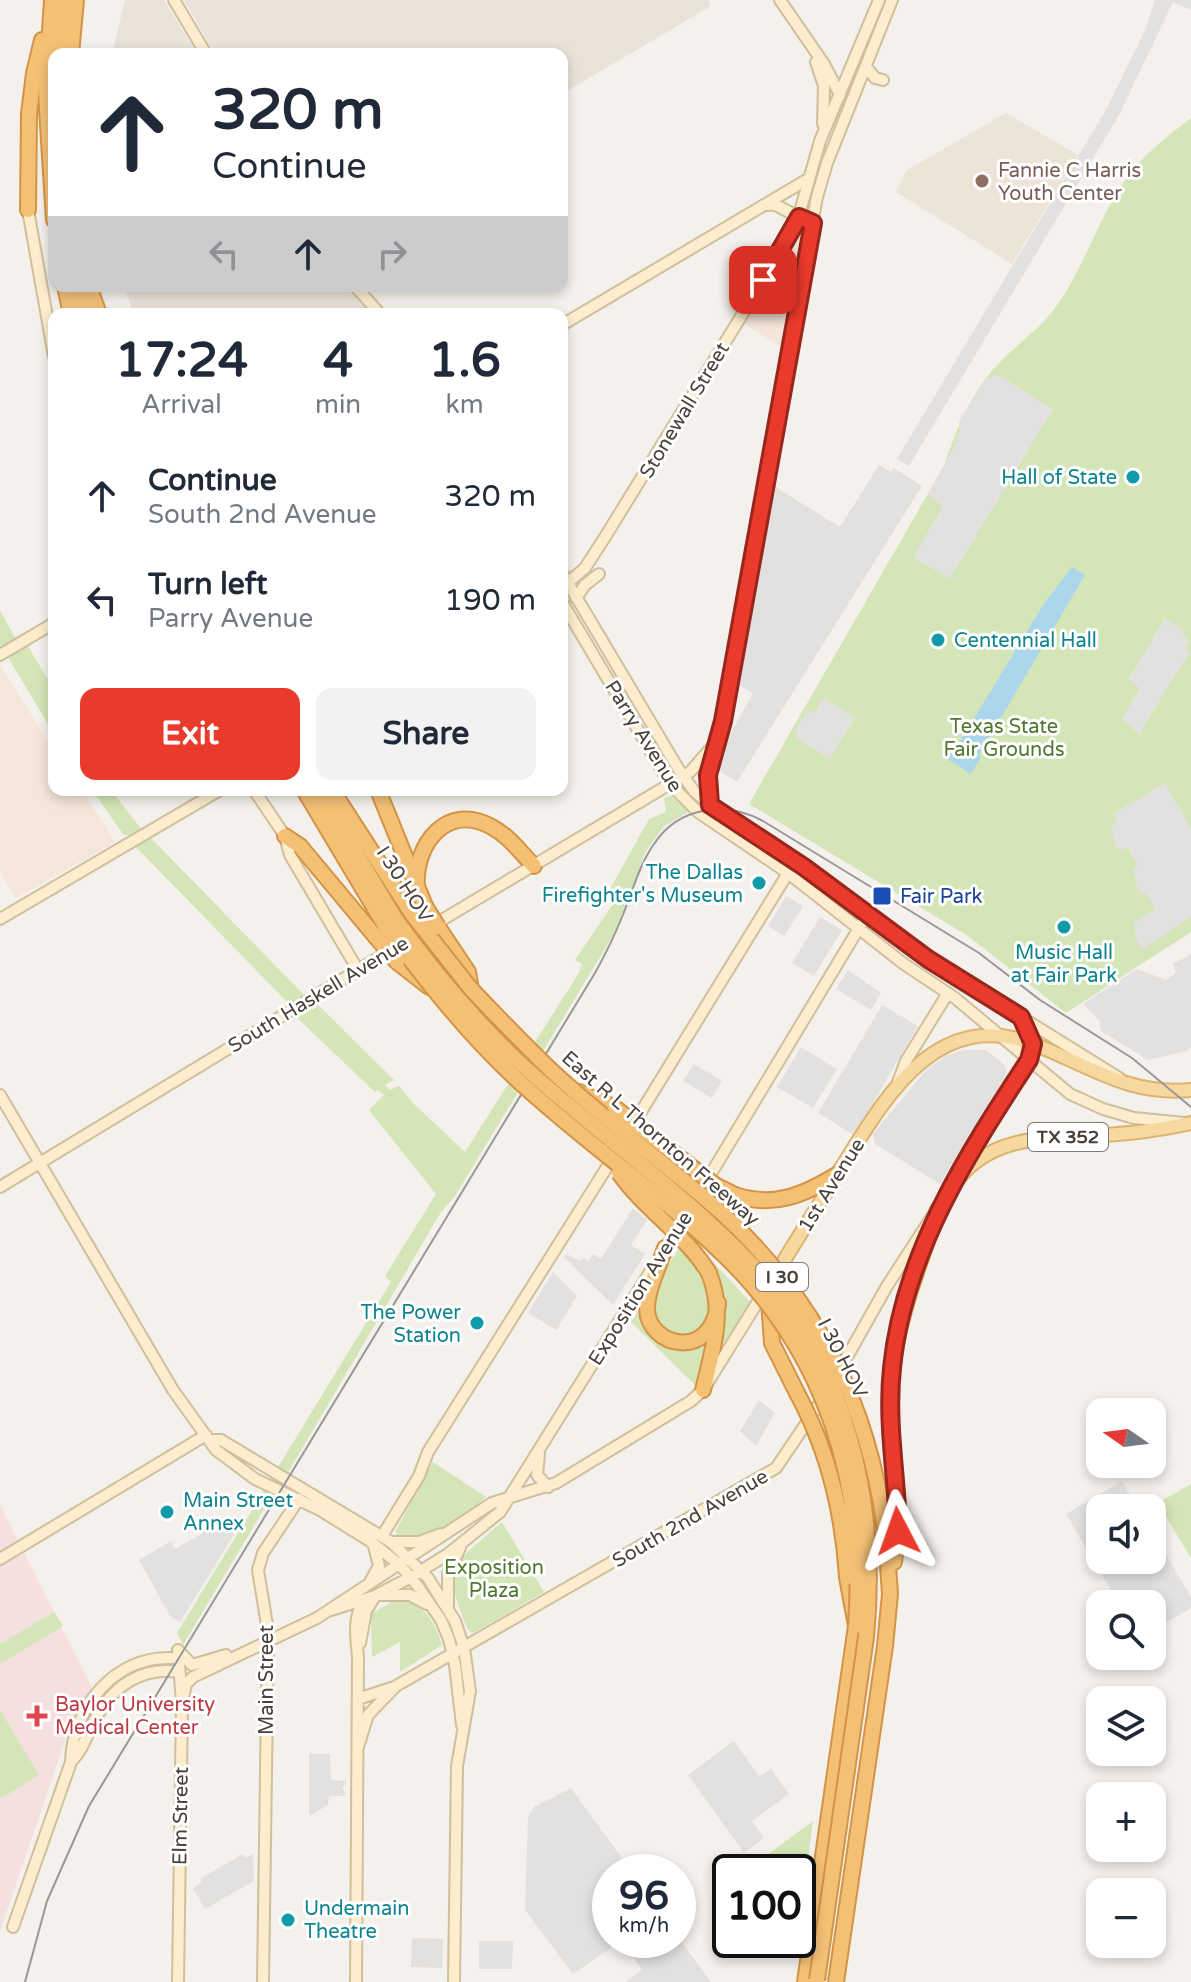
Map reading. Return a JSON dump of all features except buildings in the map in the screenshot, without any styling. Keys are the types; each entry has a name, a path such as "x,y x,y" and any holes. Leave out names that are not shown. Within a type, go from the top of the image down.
{"highway":[{"path":"28,210 27,142 34,73 52,0"},
{"path":"49,48 52,0"},
{"path":"60,48 64,0"},
{"path":"72,48 76,0"},
{"path":"48,62 48,125"},
{"path":"308,796 400,921"},
{"name":"I 30 HOV","path":"324,796 400,921 443,981 500,1043 711,1225 753,1266 803,1333 841,1409 855,1451 867,1506 870,1587 822,1979"},
{"path":"335,796 400,921"},
{"path":"380,796 417,887"},
{"path":"400,921 417,887 416,871 423,847 439,830 456,822 489,825 534,866"},
{"path":"285,836 400,921"},
{"name":"East R L Thornton Freeway","path":"400,921 468,972 471,989 570,1088 740,1231 782,1278 815,1324 843,1375 867,1436 882,1501 890,1594 822,1979"},
{"name":"I 30","path":"400,921 397,962 436,993 509,1072 705,1237 745,1277 787,1330 811,1373 836,1434 856,1519 859,1577 822,1979"},
{"path":"570,1088 615,1108 715,1185 753,1201 778,1201 815,1188 838,1174"},
{"path":"608,1156 636,1196 695,1253 709,1273 718,1303 718,1321 703,1390"},
{"path":"890,1594 898,1531 890,1390 896,1340 938,1210"},
{"path":"665,1248 647,1309 650,1322 659,1333 683,1342 699,1339 713,1327 718,1303"},
{"path":"768,1285 772,1343 832,1477 856,1626"}],"main road":[{"path":"174,0 202,48"},
{"path":"780,0 840,92 840,129"},
{"path":"568,322 808,179 820,141 879,0"},
{"path":"710,805 707,781 718,740 822,179 892,0"},
{"path":"805,38 826,99 820,141"},
{"path":"824,64 839,68 853,61"},
{"path":"866,67 872,76 883,80"},
{"path":"824,86 840,92 856,92"},
{"name":"Stonewall Street","path":"568,579 585,568 613,526 799,217 808,179"},
{"path":"768,205 774,204 813,223"},
{"path":"28,210 48,322"},
{"path":"360,292 375,308"},
{"path":"576,598 585,585 599,574"},
{"name":"Parry Avenue","path":"568,587 683,776 710,805 804,867 928,959 1103,1066 1127,1084"},
{"name":"Parry Avenue","path":"568,612 670,784 698,812 788,873 948,993 1070,1094 1103,1109 1134,1118 1190,1124"},
{"path":"0,655 48,627"},
{"name":"South Haskell Avenue","path":"0,1187 118,1117 134,1103 683,776 706,757 718,740"},
{"path":"0,919 210,796"},
{"path":"258,796 285,836 290,855 358,970"},
{"path":"387,1539 428,1452 788,873 804,867"},
{"name":"Exposition Avenue","path":"331,1610 375,1596 422,1571 499,1514 868,913"},
{"name":"1st Avenue","path":"509,1496 548,1487 661,1421 703,1390 898,1082 906,1061 948,993"},
{"path":"1021,1017 1033,1044"},
{"path":"898,1082 933,1052 949,1044 1001,1035 1033,1044 1099,1075 1127,1084 1164,1091 1191,1090"},
{"name":"South 2nd Avenue","path":"358,1699 396,1686 776,1468 789,1454 830,1387 929,1217 938,1210 958,1178 1029,1060 1033,1044"},
{"path":"0,1095 173,1390 216,1450 272,1487 285,1500 287,1512"},
{"name":"TX 352","path":"958,1178 987,1155 1022,1140 1148,1132 1190,1124"},
{"path":"887,1286 904,1267 921,1258"},
{"path":"0,1559 209,1438 221,1440 370,1541 400,1565 432,1607 445,1630 453,1654 462,1725 456,1798 454,1982"},
{"path":"540,1447 537,1475 548,1487"},
{"path":"272,1487 301,1494 387,1539 422,1571 449,1610 464,1648 470,1691 468,1712 462,1725"},
{"name":"Main Street","path":"263,1982 267,1643 259,1563 287,1512 301,1494"},
{"name":"Exposition Avenue","path":"243,1652 331,1610 492,1503 509,1496"},
{"path":"387,1539 419,1542 458,1528"},
{"path":"368,1586 379,1566 378,1554 370,1541"},
{"path":"449,1610 448,1574 455,1555 466,1541"},
{"path":"358,1657 366,1611 375,1596 410,1595 432,1607"},
{"path":"356,1982 356,1618 363,1601"},
{"path":"13,1927 71,1762 71,1745 80,1721 103,1685 132,1666 174,1654 195,1665 243,1652"},
{"path":"182,1703 189,1680 243,1652"},
{"path":"71,1762 83,1749 107,1701 146,1668 174,1654"},
{"name":"Elm Street","path":"174,1654 182,1703 178,1982"},
{"path":"141,1674 179,1672"},
{"name":"South 2nd Avenue","path":"358,1747 368,1715 396,1686"}],"shaded area":[{"path":"125,0 164,0 193,48 113,48"},
{"path":"184,0 708,0 711,6 568,90 568,48 212,48"},
{"path":"1155,0 1191,0 1191,10 1173,2 1119,115 909,466 897,459 1107,108 1146,28"},
{"name":"Fannie C Harris Youth Center","path":"1006,113 1078,155 1012,264 896,192 907,170"},
{"path":"801,230 805,231 784,349 745,324"},
{"path":"126,292 351,292 365,308 132,308"},
{"path":"998,375 1053,409 950,579 913,557 943,506 927,495 958,440 959,422 965,411 988,377"},
{"path":"879,465 891,472 894,468 922,486 737,782 721,772 719,763 753,693 737,684 774,486 840,527"},
{"path":"1165,618 1180,628 1189,641 1185,649 1190,652 1139,734 1122,719 1140,688 1128,680"},
{"path":"0,665 48,741 48,796 86,796 115,842 16,898 0,871"},
{"path":"823,698 855,717 830,759 795,738 798,734 795,731 808,710 814,713"},
{"path":"1165,783 1191,829 1191,917 1142,950 1136,939 1134,923 1155,909 1146,894 1138,890 1133,873 1137,864 1128,848 1120,850 1115,846 1111,828 1117,821 1113,814"},
{"path":"786,896 803,906 784,936 768,926"},
{"path":"820,917 842,930 814,976 792,963"},
{"path":"1191,954 1191,1048 1184,1052 1148,1060 1101,1031 1099,1020 1083,1004 1137,969 1166,980 1176,973 1173,964"},
{"path":"848,970 881,993 871,1010 836,989"},
{"path":"882,1005 918,1026 854,1135 818,1113"},
{"path":"801,1047 837,1069 813,1108 777,1087"},
{"path":"964,1050 986,1050 1004,1064 1007,1074 940,1184 875,1144 873,1134 926,1070 947,1055"},
{"path":"694,1064 722,1081 712,1098 683,1081"},
{"path":"633,1208 647,1220 631,1245 645,1254 613,1305 564,1257 567,1254 580,1261 583,1258 588,1261 593,1254 601,1259"},
{"path":"553,1272 577,1296 556,1330 528,1313"},
{"path":"759,1400 775,1413 756,1446 740,1431"},
{"path":"1122,1481 1130,1494 1100,1494"},
{"path":"1086,1502 1086,1548 1066,1514"},
{"name":"Baylor University Medical Center","path":"0,1505 92,1688 70,1726 0,1931"},
{"path":"222,1522 235,1533 180,1622 170,1616 139,1560 171,1541 175,1549"},
{"path":"1166,1555 1191,1597 1191,1608 1166,1623 1166,1590 1111,1590 1101,1574 1166,1574"},
{"path":"734,1741 759,1776 771,1769 789,1794 752,1821 764,1838 744,1853 688,1775"},
{"path":"309,1754 330,1754 331,1780 346,1781 346,1785 342,1786 346,1796 329,1796 328,1805 313,1814 309,1814"},
{"path":"571,1788 619,1854 592,1854 592,1958 596,1958 573,1974 525,1910 528,1817 534,1807"},
{"path":"243,1854 245,1858 253,1854 254,1881 205,1909 193,1888 202,1883 200,1879"},
{"path":"412,1938 443,1939 442,1968 411,1967"},
{"path":"479,1941 513,1941 512,1969 479,1969"},
{"path":"634,1958 693,1958 711,1982 625,1982 642,1970"}],"green space":[{"name":"Texas State Fair Grounds","path":"1191,118 1191,932 1066,1013 968,936 749,804 944,466 974,396 991,372 1058,304 1112,200 1128,176 1153,149"},
{"path":"0,611 16,639 14,641 22,647 28,646 48,680 48,724 9,659 14,651 0,645"},
{"path":"96,796 116,796 142,830 138,833 144,840 151,838 304,995 300,1000 315,1002 394,1080 385,1085 390,1090 399,1086 465,1152 579,973 582,964 575,960 618,897 609,891 649,819 666,812 664,798 671,796 688,812 664,826 646,851 614,934 455,1196 441,1212 286,1476 282,1475 271,1492 273,1494 183,1645 177,1633 391,1282 385,1276 436,1194 369,1110 384,1095 378,1090 375,1092 294,1015 290,1005 135,846 135,838 123,834"},
{"path":"688,1235 750,1302 696,1386 631,1322"},
{"name":"Exposition Plaza","path":"433,1462 486,1497 447,1526 425,1535 400,1538 395,1532"},
{"path":"1191,1484 1191,1558 1166,1516 1166,1498"},
{"name":"Exposition Plaza","path":"502,1522 544,1592 473,1633 468,1630 459,1609 454,1579 456,1568 472,1548"},
{"path":"395,1600 413,1603 420,1608 436,1628 442,1645 400,1672 400,1642 372,1657 371,1614"},
{"path":"54,1612 63,1626 0,1664 0,1644"},
{"path":"0,1710 39,1775 0,1799"},
{"path":"813,1821 809,1854 768,1854"}],"water":[{"path":"1072,567 1085,575 979,755 981,757 971,774 946,758 956,741 959,743 1045,602"}],"tram line":[{"path":"25,1982 47,1901 89,1806 595,973 616,932 640,870 664,831 690,815 719,809 763,821 979,953 1040,1000 1132,1058 1191,1107"}],"place":[{"name":"Fannie C Harris Youth Center","path":"982,181"},
{"name":"Hall of State","path":"1133,477"},
{"name":"Centennial Hall","path":"938,640"},
{"name":"The Dallas Firefighter's Museum","path":"759,883"},
{"name":"Fair Park","path":"882,896"},
{"name":"Music Hall at Fair Park","path":"1064,927"},
{"name":"The Power Station","path":"477,1323"},
{"name":"Main Street Annex","path":"167,1512"},
{"name":"Baylor University Medical Center","path":"37,1716"},
{"name":"Undermain Theatre","path":"288,1920"}],"route":[{"path":"763,280 795,229 799,217 813,223 723,721 708,775 710,805 804,867 928,959 1021,1017 1033,1044 1029,1060 938,1210 903,1312 890,1390 898,1531"}]}
